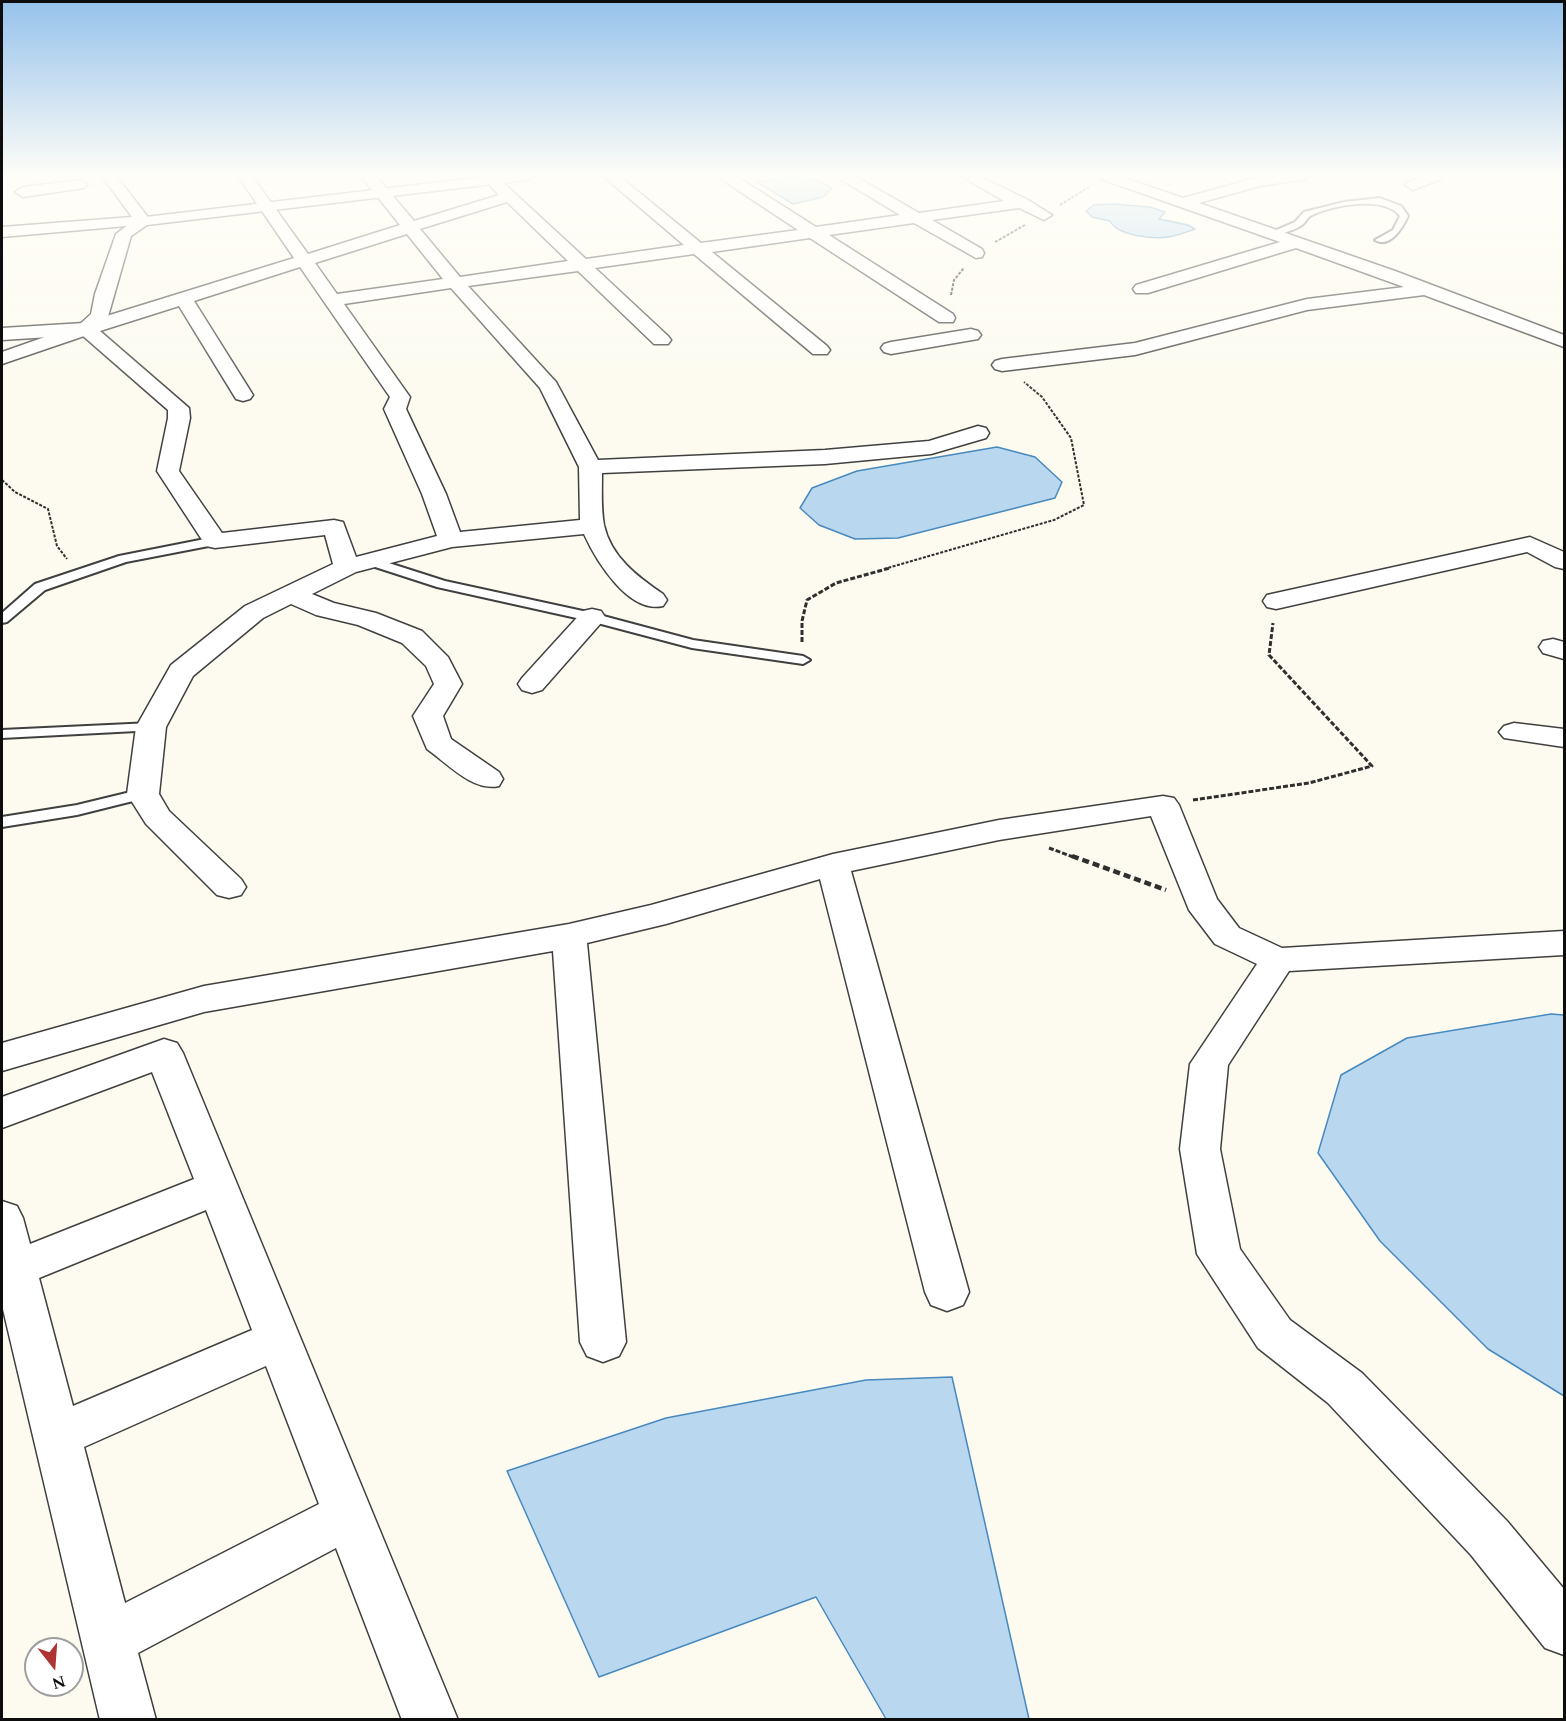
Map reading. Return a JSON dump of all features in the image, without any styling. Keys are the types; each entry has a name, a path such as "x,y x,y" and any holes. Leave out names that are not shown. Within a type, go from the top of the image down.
{"street":[{"path":"2,358 61,347 86,329 100,316 104,294 117,256"},
{"path":"302,256 400,397 395,409 434,494 451,540"},
{"path":"2,334 86,329 313,256"},
{"path":"435,256 455,282 549,386 590,467 592,526 607,558 621,576 654,600"},
{"path":"573,256 661,340"},
{"path":"331,300 642,256"},
{"path":"709,256 820,350"},
{"path":"849,256 946,318"},
{"path":"1142,289 1251,256"},
{"path":"1334,256 1564,341"},
{"path":"197,272 210,290"},
{"path":"1002,365 1135,349 1307,305 1426,289"},
{"path":"183,298 243,395"},
{"path":"86,329 178,408 179,418 168,471 215,541 334,527 358,564"},
{"path":"891,348 971,335"},
{"path":"590,467 825,458 931,447 978,433"},
{"path":"230,887 157,818 143,794 151,727 181,671 254,612 358,564 451,540 592,526"},
{"path":"1276,601 1530,544 1564,562"},
{"path":"290,594 325,609 367,619 412,638 438,663 448,684 428,716 438,743 488,779"},
{"path":"532,684 592,617"},
{"path":"1514,732 1564,738"},
{"path":"2,1057 204,999 569,936 654,916 833,864 999,830 1163,805 1201,902 1227,936 1278,960 1564,943"},
{"path":"833,864 947,1292"},
{"path":"569,936 603,1342"},
{"path":"1278,960 1209,1065 1200,1149 1219,1254 1274,1334 1345,1388 1489,1538 1564,1629"},
{"path":"2,1113 164,1053 430,1719"},
{"path":"14,1269 219,1186"},
{"path":"2,1218 128,1719"},
{"path":"57,1436 279,1339"},
{"path":"108,1640 349,1515"}],"lane":[{"path":"2,619 40,587 123,559 215,541"},
{"path":"358,564 592,617 692,644 803,660"},
{"path":"2,734 151,727"},
{"path":"2,822 77,810 143,794"}],"path":[{"path":"2,480 15,492 48,509 57,546 79,574"},
{"path":"1163,805 1309,783 1372,766 1269,655 1276,601"},
{"path":"999,830 1201,902"}],"water":[{"path":"997,447 1035,457 1062,482 1055,498 898,538 855,539 819,525 800,508 812,488 857,471"},
{"path":"1551,1014 1564,1015 1564,1396 1488,1349 1380,1241 1318,1153 1341,1075 1407,1038"},
{"path":"952,1377 1029,1719 886,1719 816,1597 599,1677 507,1471 666,1418 866,1380"}]}
